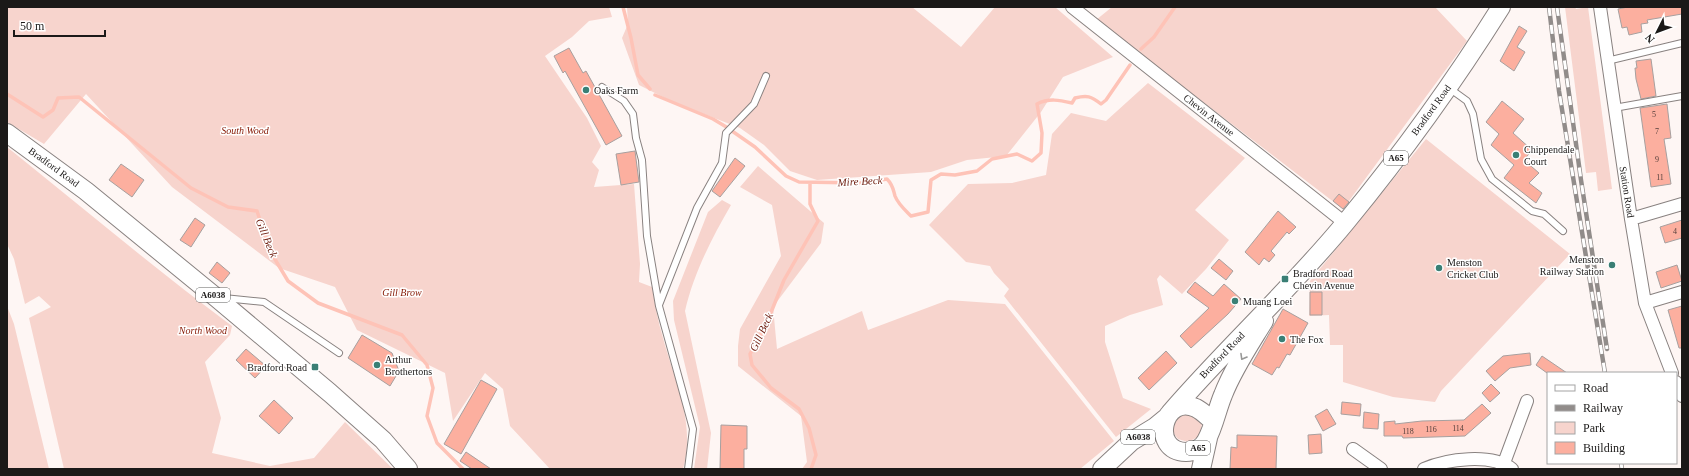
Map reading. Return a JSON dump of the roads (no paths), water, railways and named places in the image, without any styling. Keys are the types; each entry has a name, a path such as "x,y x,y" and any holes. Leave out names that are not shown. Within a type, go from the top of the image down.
{"main road":[{"name":"Bradford Road","path":"1168,416 1214,363 1277,299 1345,223 1449,87 1501,7"},
{"name":"Bradford Road","path":"7,133 86,191 218,299 330,393 383,440 408,469"},
{"name":"Bradford Road","path":"1211,429 1223,394 1238,365 1277,299"},
{"path":"1168,416 1182,406 1197,408 1211,429"},
{"name":"A65","path":"1168,416 1163,430 1174,447 1187,458 1193,469"},
{"name":"A6038","path":"1107,464 1132,441 1155,427 1168,416"},
{"name":"A65","path":"1174,447 1188,452 1197,449 1204,444 1211,429"},
{"name":"A65","path":"1201,469 1211,429"},
{"name":"A6038","path":"1107,464 1147,442 1158,440 1174,447"}],"street":[{"name":"Chevin Avenue","path":"1072,7 1345,223"},
{"name":"Station Road","path":"1600,7 1614,108 1645,304 1672,372"},
{"path":"1631,219 1682,204"},
{"path":"1645,304 1682,292"},
{"path":"1677,384 1682,396"},
{"path":"1424,469 1437,463 1472,459 1508,466 1527,401"},
{"path":"1352,449 1381,469"}],"lane":[{"path":"1607,61 1682,43"},
{"path":"658,306 697,208 722,163 726,133 754,104 766,76"},
{"path":"602,87 624,101 633,114 636,138 642,160 647,236 658,306 693,429 688,469"},
{"path":"1449,87 1467,101 1473,114 1480,159 1492,179 1532,211 1544,214 1563,231"},
{"path":"1614,108 1682,96"},
{"path":"218,299 264,302 339,353"}],"waterway":[{"path":"623,7 638,75 650,89"},
{"name":"Mire Beck","path":"1141,49 1154,37 1175,7"},
{"name":"Mire Beck","path":"732,131 755,147 786,176 799,182 863,183 887,179 892,185 898,202 911,216 928,212 931,180 941,174 955,175 977,171 992,159 1017,154 1032,161 1041,153 1042,133 1037,104 1054,100 1072,103 1075,98 1086,96 1101,104 1106,100 1130,65"},
{"name":"Gill Beck","path":"7,94 43,117 53,110 58,98 79,97 191,188 228,207 257,211 270,251 288,281 318,303 402,335 427,365 433,388 427,416 437,443 463,469"},
{"path":"655,95 713,119 728,128"},
{"name":"Gill Beck","path":"810,183 810,204 818,221 784,280 766,325 750,354 752,365 771,388 799,409 809,428 816,455 811,469"}],"railway":[{"path":"1549,7 1559,91 1605,372"},
{"path":"1557,7 1581,180 1607,349"},
{"path":"1621,464 1622,469"}],"place":[{"name":"Oaks Farm","path":"586,90"},
{"name":"Chippendale Court","path":"1516,155"},
{"name":"Menston Railway Station","path":"1612,265"},
{"name":"Menston Cricket Club","path":"1439,268"},
{"name":"Bradford Road Chevin Avenue","path":"1285,279"},
{"name":"Muang Loei","path":"1235,301"},
{"name":"The Fox","path":"1282,339"},
{"name":"Arthur Brothertons","path":"377,365"},
{"name":"Bradford Road","path":"315,367"}],"park label":[{"name":"South Wood","path":"245,130"},
{"name":"Gill Brow","path":"402,292"},
{"name":"North Wood","path":"203,330"}]}
